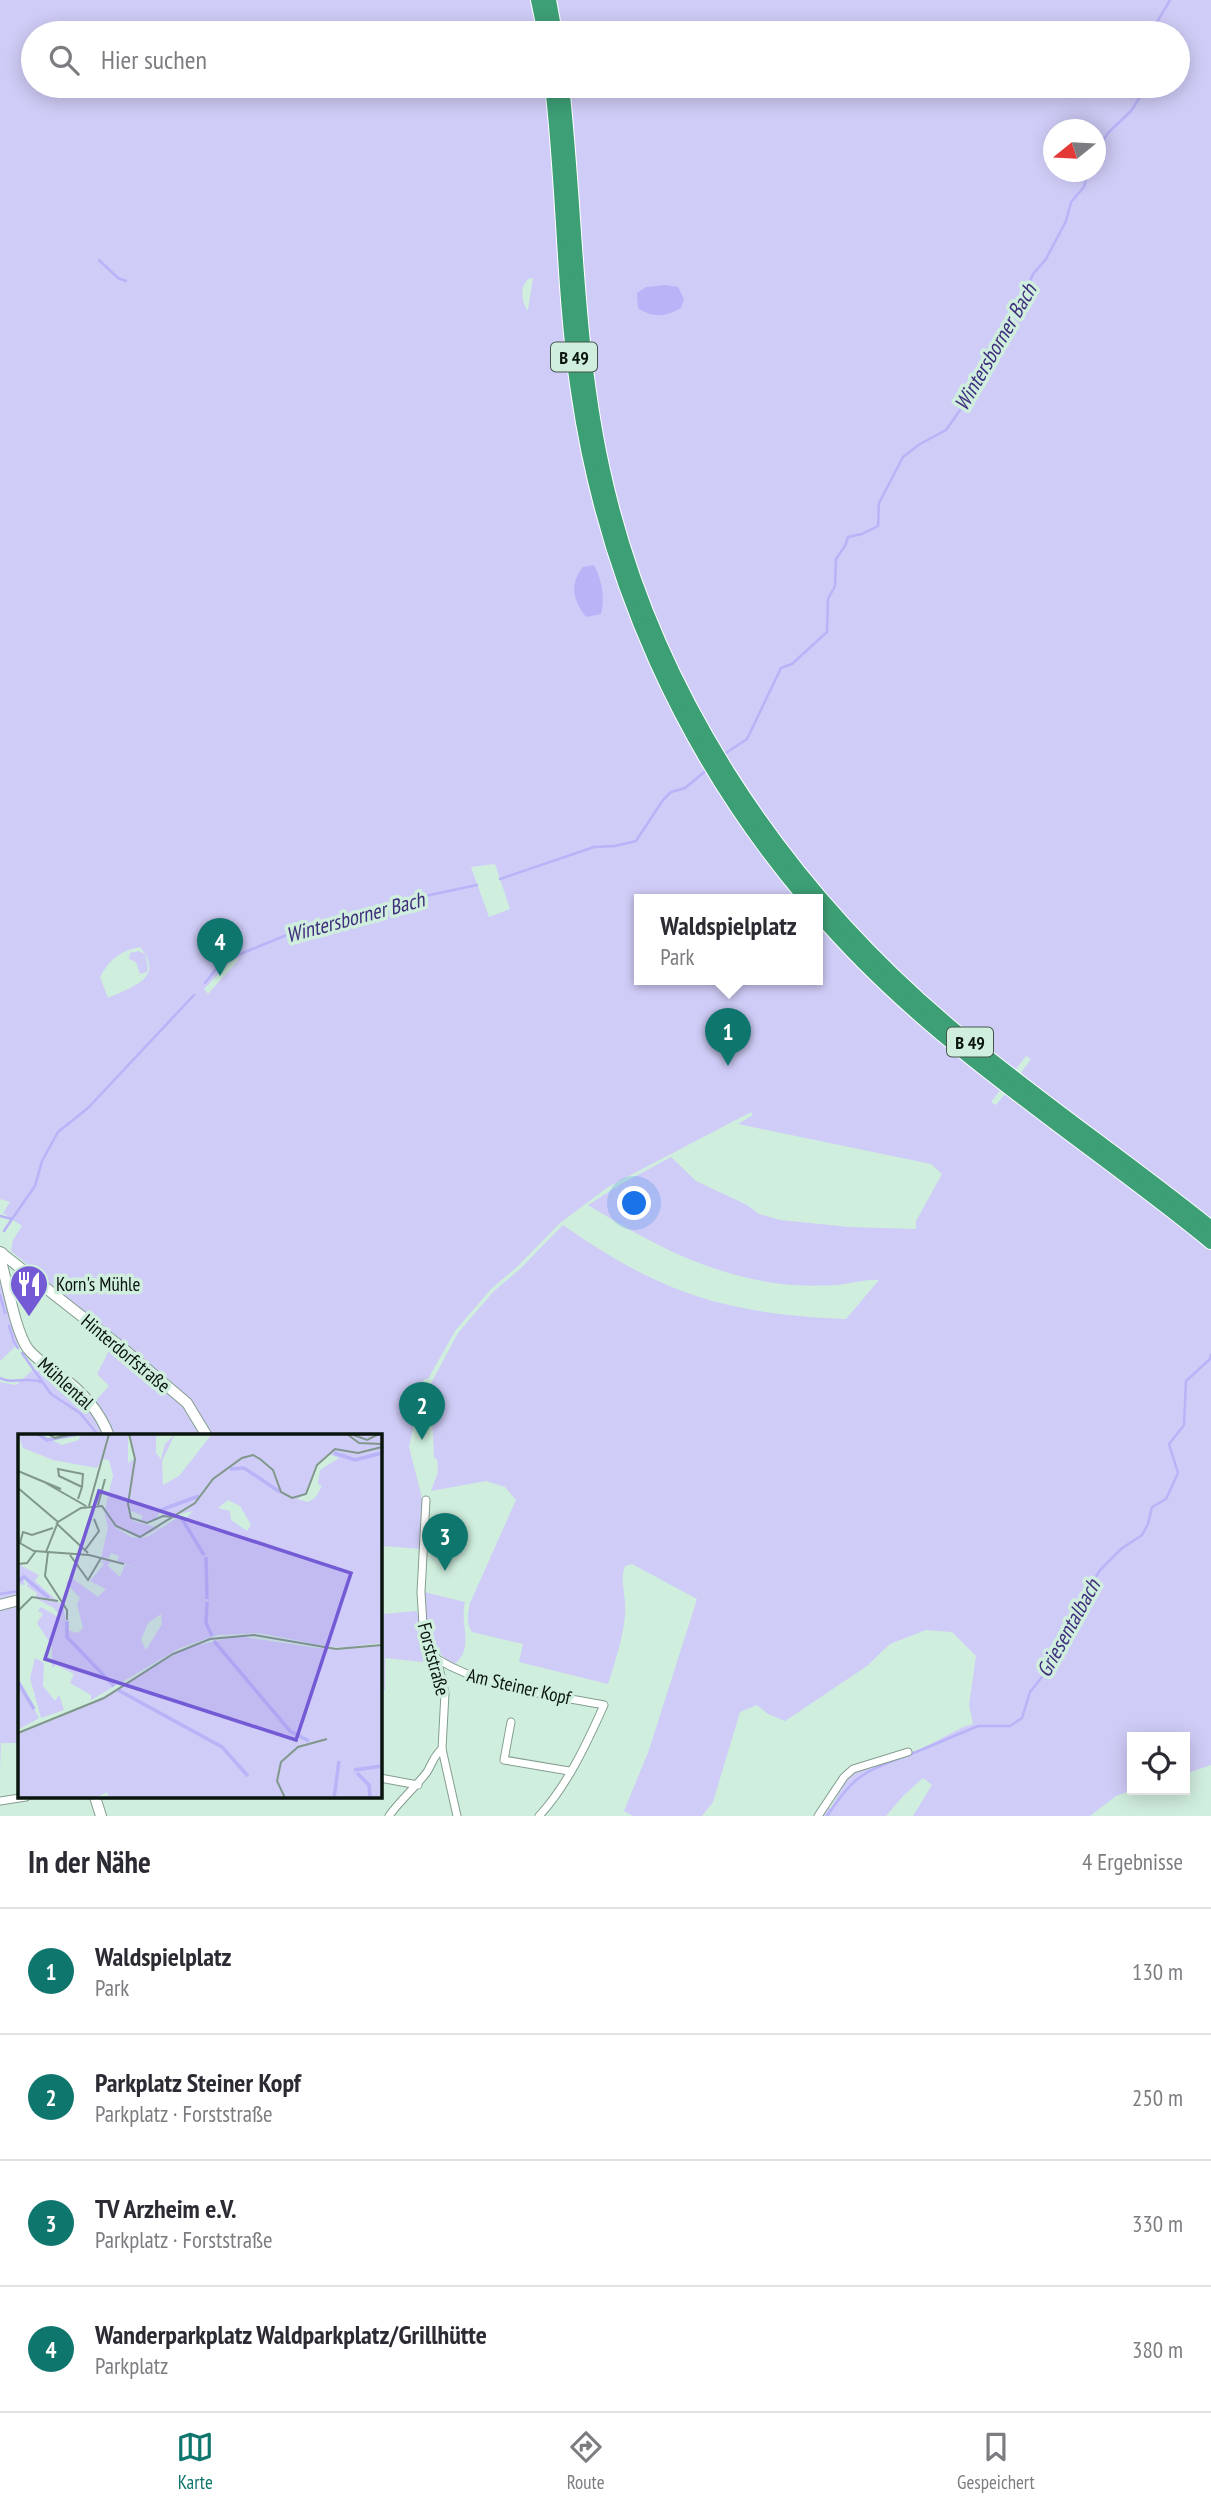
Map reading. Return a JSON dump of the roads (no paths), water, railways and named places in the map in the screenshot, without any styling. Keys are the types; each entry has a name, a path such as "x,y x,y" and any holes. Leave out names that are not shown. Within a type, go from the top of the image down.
{"highway":[{"path":"538,0 542,21"},
{"path":"549,0 553,21"},
{"name":"B 49","path":"553,98 571,335 583,425 608,533 643,619 685,699 754,813 801,884 811,894"},
{"name":"B 49","path":"563,98 579,309 588,388 611,505 643,619"},
{"name":"B 49","path":"801,884 805,894"},
{"name":"B 49","path":"823,906 947,1023 1150,1186 1211,1242"},
{"name":"B 49","path":"823,918 856,954 940,1031 1027,1101 1211,1228"}],"street":[{"name":"Mühlental","path":"1,1252 2,1265 25,1345 89,1401 100,1415 108,1434"},
{"name":"Hinterdorfstraße","path":"1,1252 187,1403 206,1434"},
{"name":"Forststraße","path":"426,1500 421,1606 427,1642 436,1659 447,1702 442,1749 457,1816"},
{"path":"0,1605 18,1600"},
{"name":"Am Steiner Kopf","path":"436,1659 463,1674 493,1683 604,1705 569,1771"},
{"path":"511,1722 504,1760 569,1771 539,1816"},
{"path":"389,1816 418,1785 430,1768 436,1753 442,1749"},
{"path":"817,1816 844,1777 853,1769 908,1752"},
{"path":"382,1779 418,1785"},
{"path":"0,1801 20,1798"},
{"path":"95,1798 102,1816"}],"waterway":[{"name":"Wintersborner Bach","path":"1158,21 1170,0"},
{"name":"Wintersborner Bach","path":"1106,136 1131,111 1139,98"},
{"name":"Wintersborner Bach","path":"723,755 747,739 781,668 792,664 827,632 828,599 835,586 836,559 848,537 878,526 879,503 903,457 946,430 970,396 997,336 1019,307 1033,274 1046,259 1066,221 1071,202 1085,182"},
{"path":"99,260 118,278 126,281"},
{"name":"Wintersborner Bach","path":"500,879 594,847 636,841 663,800 671,792 685,788 708,769"},
{"name":"Wintersborner Bach","path":"205,983 221,963 228,959 321,921 366,914 411,899 477,885"},
{"name":"Wintersborner Bach","path":"12,1219 35,1186 42,1161 58,1132 88,1108 194,995"},
{"name":"Wintersborner Bach","path":"0,1216 12,1219 4,1231"},
{"path":"0,1295 5,1313"},
{"path":"9,1326 18,1348"},
{"path":"22,1353 51,1394 80,1413 97,1434"},
{"name":"Griesentalbach","path":"909,1755 978,1726 1010,1726 1022,1718 1030,1692 1054,1662 1065,1629 1070,1620 1087,1604 1091,1585 1100,1570 1121,1549 1142,1535 1152,1507 1166,1499 1178,1473 1169,1444 1184,1425 1186,1381 1211,1355"},
{"path":"0,1378 41,1382"},
{"path":"0,1594 18,1591"},
{"name":"Griesentalbach","path":"827,1816 858,1778 902,1757"}],"place":[{"name":"Wanderparkplatz Waldparkplatz/Grillhütte","path":"220,976"},
{"name":"Waldspielplatz","path":"728,1066"},
{"name":"Korn's Mühle","path":"29,1318"},
{"name":"Parkplatz Steiner Kopf","path":"422,1440"},
{"name":"TV Arzheim e.V.","path":"445,1571"}]}
